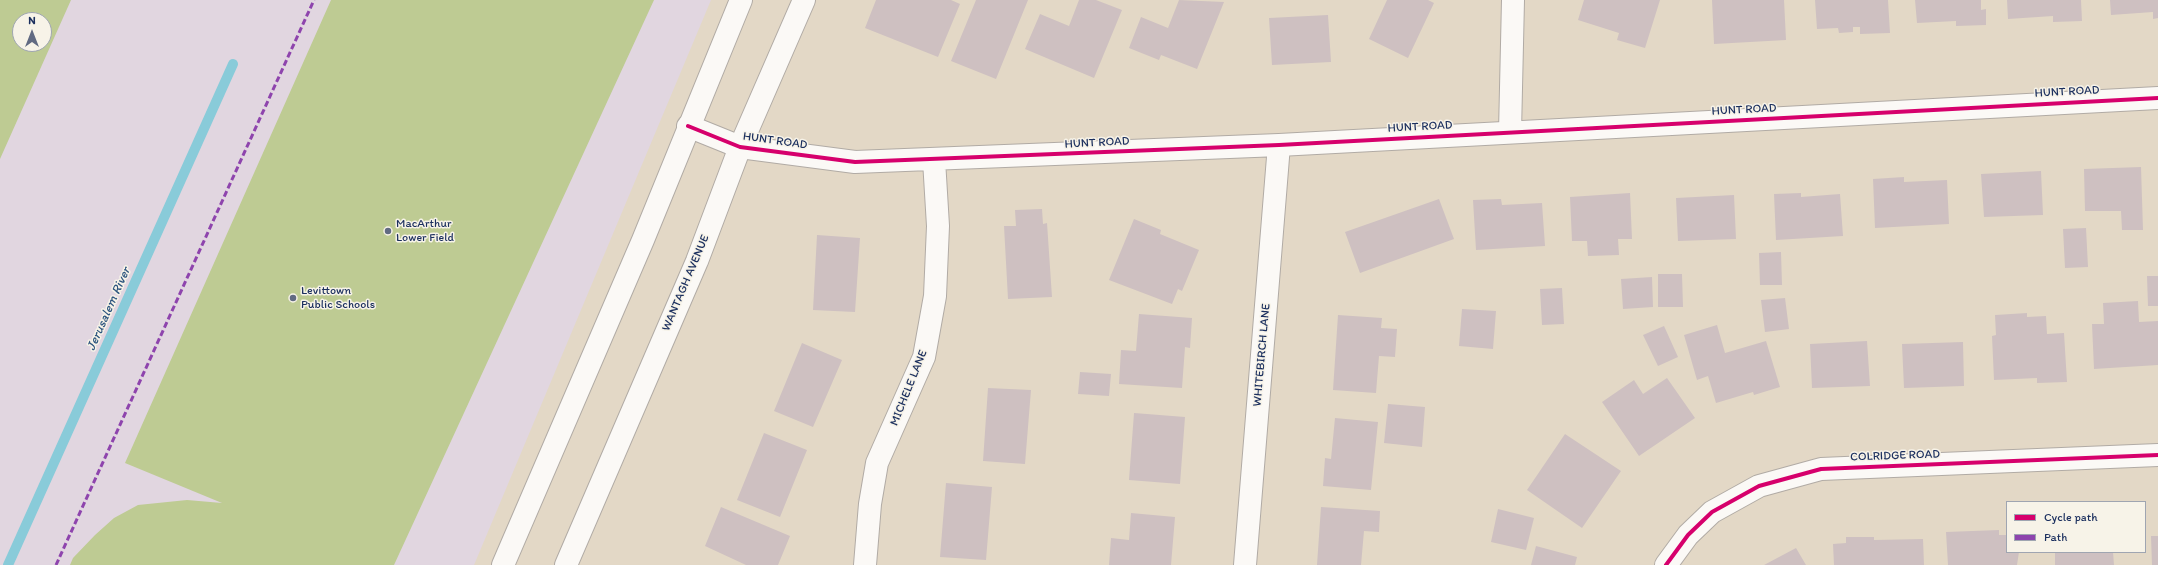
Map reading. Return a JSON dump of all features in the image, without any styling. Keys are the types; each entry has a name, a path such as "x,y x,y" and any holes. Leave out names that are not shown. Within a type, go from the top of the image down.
{"street":[{"path":"503,565 643,240 688,126 741,0"},
{"name":"WANTAGH AVENUE","path":"566,565 697,260 740,148 804,0"},
{"path":"1510,132 1513,0"},
{"name":"HUNT ROAD","path":"688,126 740,148 856,162 1279,145 2158,98"},
{"name":"WHITEBIRCH LANE","path":"1245,565 1279,145"},
{"name":"MICHELE LANE","path":"865,565 870,504 878,463 924,357 930,326 935,296 938,226 934,160"},
{"name":"COLRIDGE ROAD","path":"1666,565 1688,535 1712,512 1759,486 1821,469 2158,455"}],"shaded area":[{"name":"Levittown Public Schools","path":"0,0 711,0 474,565 0,565"}],"green space":[{"path":"0,0 71,0 52,43 52,12 12,12 12,52 48,52 0,159"},
{"name":"MacArthur Lower Field","path":"331,0 654,0 394,565 70,565 73,558 114,518 138,505 187,500 222,503 125,463"}],"building":[{"path":"876,0 951,0 960,4 938,57 865,28"},
{"path":"976,0 1028,0 996,79 951,61"},
{"path":"1079,0 1096,0 1122,10 1094,78 1025,49 1040,14 1069,26"},
{"path":"1179,0 1224,2 1197,69 1161,55 1159,60 1129,48 1141,17 1168,28"},
{"path":"1387,0 1428,0 1434,3 1408,58 1369,39"},
{"path":"1584,0 1660,0 1645,48 1617,40 1619,33 1578,20"},
{"path":"1712,0 1784,0 1786,40 1714,44"},
{"path":"1815,0 1888,0 1890,33 1860,34 1860,27 1853,27 1853,32 1839,33 1838,28 1817,29"},
{"path":"1915,0 1981,0 1981,10 1986,9 1986,25 1956,26 1956,21 1917,23"},
{"path":"2007,0 2081,0 2082,21 2053,22 2053,16 2008,19"},
{"path":"2110,0 2158,0 2158,18 2153,19 2153,12 2111,15"},
{"path":"1328,15 1331,62 1272,65 1269,18"},
{"path":"2141,167 2143,230 2122,230 2121,211 2085,211 2084,169"},
{"path":"2041,171 2043,215 1984,217 1981,174"},
{"path":"1904,177 1904,182 1947,180 1949,224 1875,228 1873,179"},
{"path":"1630,193 1632,239 1618,239 1619,255 1588,256 1587,241 1572,241 1570,197"},
{"path":"1801,193 1801,197 1840,194 1843,236 1776,240 1774,194"},
{"path":"1734,195 1736,239 1678,241 1676,198"},
{"path":"1439,199 1454,239 1360,273 1345,232"},
{"path":"1501,199 1502,205 1542,203 1545,246 1476,250 1473,200"},
{"path":"1042,209 1043,224 1047,223 1052,297 1008,299 1004,226 1016,226 1015,210"},
{"path":"1134,219 1161,230 1160,234 1199,250 1182,291 1178,289 1172,304 1109,280"},
{"path":"2086,228 2088,267 2065,268 2063,229"},
{"path":"817,235 860,238 855,312 813,310"},
{"path":"1781,252 1782,285 1760,285 1759,253"},
{"path":"1658,274 1682,274 1683,307 1658,307"},
{"path":"2147,276 2158,276 2158,306 2148,306"},
{"path":"1652,277 1653,307 1623,309 1621,279"},
{"path":"1562,288 1564,324 1542,325 1540,289"},
{"path":"1785,298 1789,329 1765,332 1761,300"},
{"path":"2138,301 2139,322 2158,321 2158,365 2094,369 2092,324 2104,324 2103,303"},
{"path":"1462,309 1496,311 1493,349 1459,346"},
{"path":"2027,313 2027,317 2046,316 2047,334 2064,333 2067,382 2037,383 2037,378 1994,380 1992,336 1996,335 1995,315"},
{"path":"1139,314 1192,318 1190,348 1185,347 1182,388 1119,384 1121,350 1136,351"},
{"path":"1338,315 1382,318 1381,328 1397,329 1395,357 1379,356 1376,393 1333,390"},
{"path":"1717,325 1725,353 1766,341 1780,387 1754,395 1753,392 1716,403 1708,376 1697,380 1684,335"},
{"path":"1664,326 1678,357 1658,366 1643,335"},
{"path":"1867,341 1870,386 1812,388 1810,344"},
{"path":"1963,342 1964,386 1904,388 1902,344"},
{"path":"802,343 842,360 813,427 774,411"},
{"path":"1080,372 1111,374 1109,396 1078,394"},
{"path":"1667,378 1695,418 1639,456 1602,402 1634,380 1643,394"},
{"path":"988,388 1031,390 1025,464 983,461"},
{"path":"1388,404 1425,407 1422,447 1384,443"},
{"path":"1134,413 1185,417 1180,484 1129,480"},
{"path":"1335,418 1378,422 1371,490 1323,486 1325,458 1331,459"},
{"path":"764,433 807,450 780,517 737,500"},
{"path":"1565,434 1621,471 1582,528 1527,490"},
{"path":"946,483 992,487 986,560 940,557"},
{"path":"721,507 790,536 778,565 746,565 705,546"},
{"path":"1321,507 1380,511 1379,532 1364,531 1361,565 1317,565"},
{"path":"1498,509 1534,518 1526,550 1491,542"},
{"path":"1131,513 1175,517 1171,565 1109,565 1111,538 1129,540"},
{"path":"1999,530 1999,535 2006,535 2006,553 2019,553 2017,565 1948,565 1946,532"},
{"path":"2151,536 2158,536 2158,565 2152,565"},
{"path":"1846,537 1874,537 1874,540 1923,539 1924,565 1834,565 1833,544 1846,543"},
{"path":"1536,546 1577,557 1575,565 1531,565"},
{"path":"1796,548 1806,565 1764,565"},
{"path":"2055,553 2113,553 2114,565 2055,565"}],"waterway":[{"name":"Jerusalem River","path":"8,565 233,64"}],"marked path":[{"path":"56,565 314,0"}],"cycle path":[{"path":"688,126 740,147 855,162 1279,145 2158,98"},
{"path":"1666,565 1688,535 1712,512 1759,486 1821,469 2158,455"}],"place":[{"name":"MacArthur Lower Field","path":"388,231"},
{"name":"Levittown Public Schools","path":"293,298"}]}
